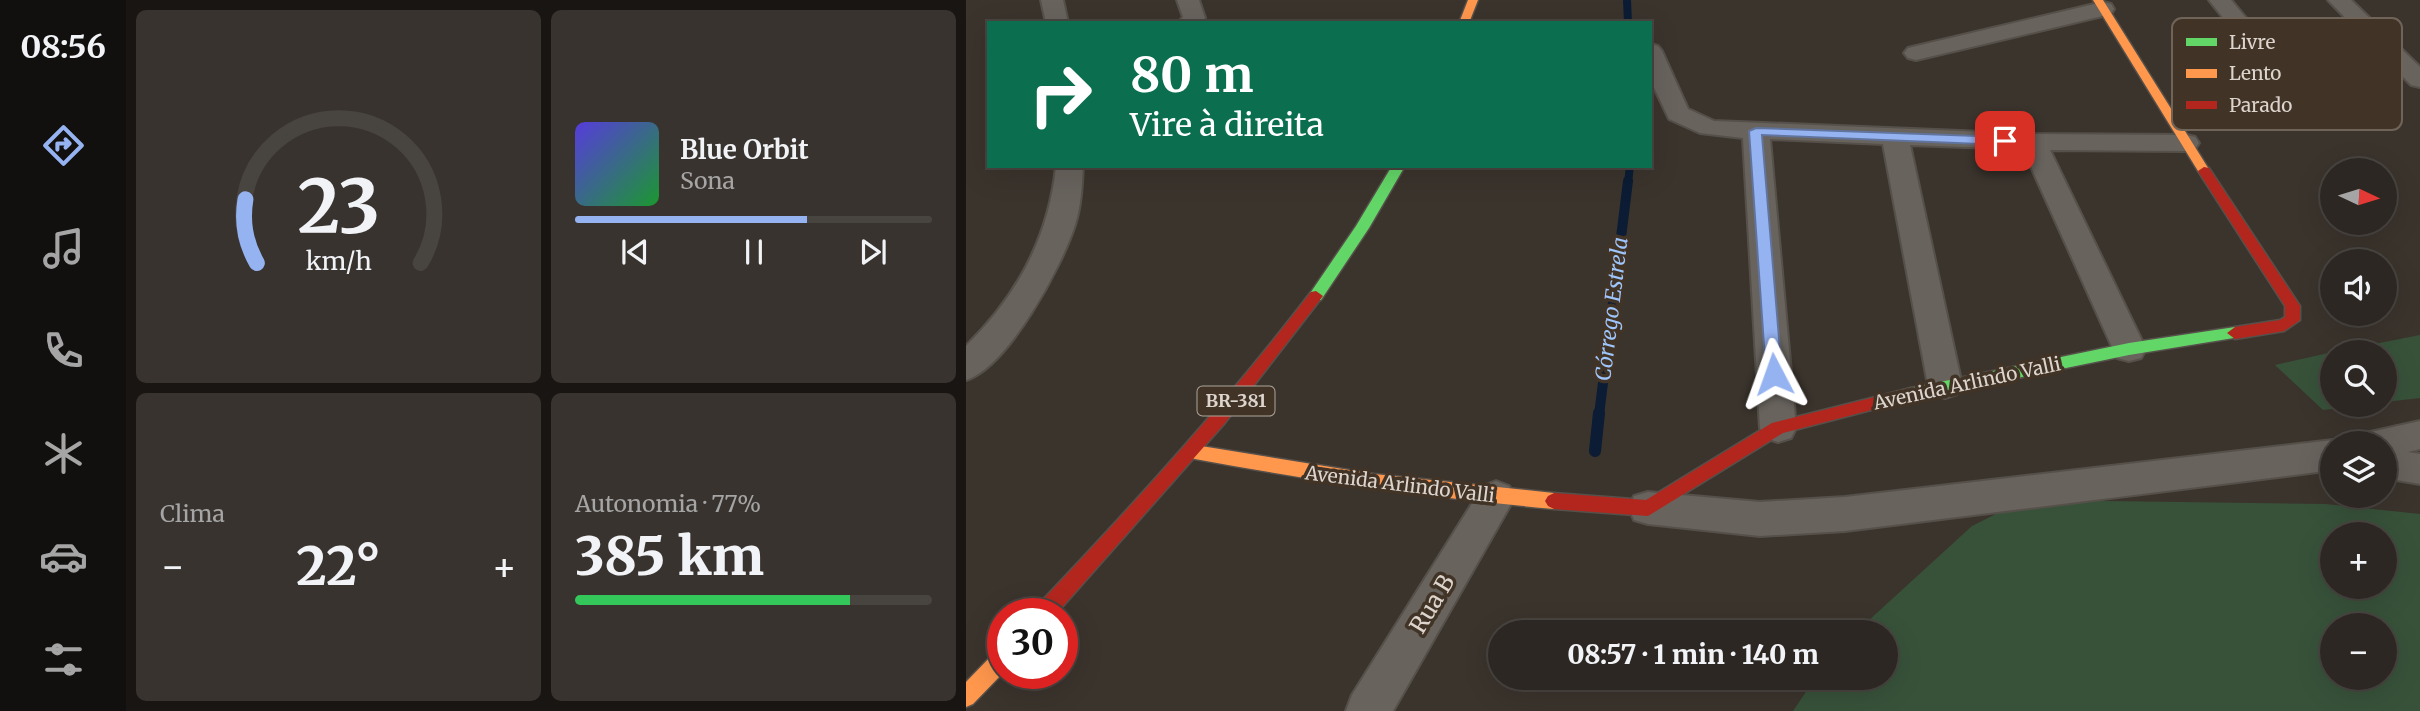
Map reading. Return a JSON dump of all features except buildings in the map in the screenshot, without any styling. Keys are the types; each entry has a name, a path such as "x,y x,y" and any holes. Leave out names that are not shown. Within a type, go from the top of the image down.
{"street":[{"path":"1052,0 1057,21"},
{"path":"1188,0 1194,12 1191,21"},
{"path":"1465,21 1473,0"},
{"path":"2220,0 2235,18"},
{"path":"2339,0 2357,18"},
{"path":"1916,53 2100,5 2172,121"},
{"path":"1652,56 1678,114 1709,128 1895,138 2186,143"},
{"path":"2402,62 2420,80"},
{"path":"2178,130 2186,143"},
{"path":"1756,131 1778,428"},
{"path":"1895,138 1945,385"},
{"path":"2033,142 2129,349"},
{"name":"Avenida Arlindo Valli","path":"1648,508 1778,428 1945,385 2129,349 2284,325 2292,320 2293,306 2186,143"},
{"path":"966,367 991,344 1033,289 1053,243 1070,185 1070,168"},
{"name":"BR-381","path":"1058,598 1195,452 1282,345 1346,256 1398,168"},
{"path":"2397,439 2420,435"},
{"name":"Avenida Arlindo Valli","path":"1195,452 1310,473 1496,497 1760,519 1845,514 2320,457"},
{"path":"2397,465 2420,469"},
{"name":"Rua B","path":"1368,711 1496,497"},
{"path":"966,697 987,674"}],"green space":[{"path":"2420,335 2420,398 2397,401 2397,340 2395,340"},
{"path":"2320,355 2320,407 2275,365"},
{"path":"2024,500 2320,504 2320,508 2364,508 2420,514 2420,711 1793,711 1807,690 1898,690 1898,620 1869,620 1972,526"}],"waterway":[{"name":"Córrego Estrela","path":"1627,0 1628,21"},
{"name":"Córrego Estrela","path":"1628,183 1630,168"},
{"name":"Córrego Estrela","path":"1599,415 1628,181"},
{"name":"Córrego Estrela","path":"1595,451 1599,413"}],"traffic: fast":[{"path":"1316,296 1362,228 1398,168"},
{"path":"1911,394 2129,349 2235,333"}],"traffic: slow":[{"path":"1465,21 1473,0"},
{"path":"2098,0 2172,119"},
{"path":"2179,130 2204,171"},
{"path":"1195,452 1374,481 1554,501"},
{"path":"966,697 987,675"}],"traffic: jam":[{"path":"2204,171 2293,306 2292,320 2284,325 2235,333"},
{"path":"1058,598 1184,459 1252,379 1316,296"},
{"path":"1554,501 1648,508 1778,428 1911,394"}],"route":[{"path":"1774,374 1756,131 2005,141"}]}
